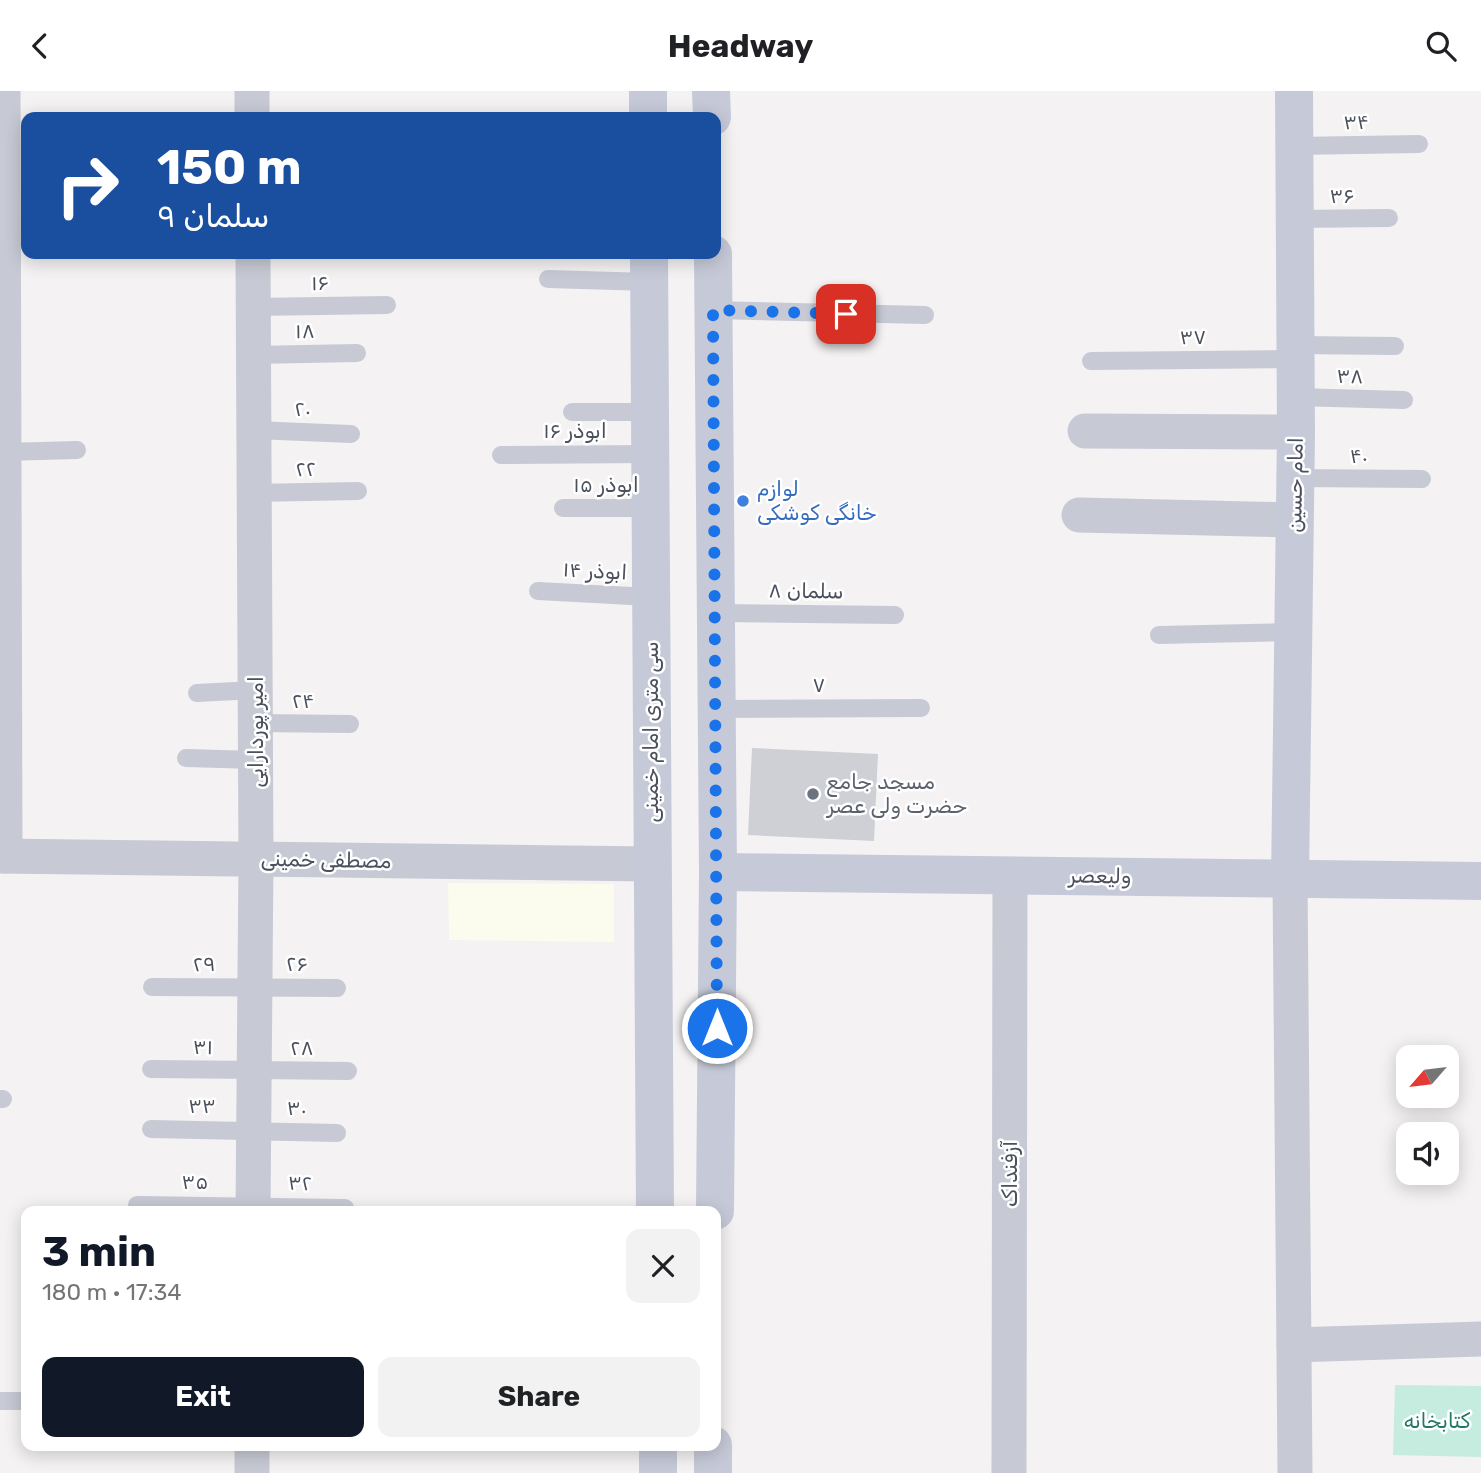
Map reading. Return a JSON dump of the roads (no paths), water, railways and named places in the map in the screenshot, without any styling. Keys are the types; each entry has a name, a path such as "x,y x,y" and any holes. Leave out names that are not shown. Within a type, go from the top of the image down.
{"main road":[{"path":"648,91 648,112"},
{"path":"712,91 712,112"},
{"name":"امام حسین","path":"1290,879 1295,478 1294,91"},
{"path":"713,259 718,871 715,1206"},
{"name":"سی متری امام خمینی","path":"649,268 655,1206"},
{"name":"وليعصر","path":"718,871 1481,881"},
{"path":"658,1451 658,1473"},
{"path":"713,1451 713,1473"}],"street":[{"path":"2,856 3,91"},
{"path":"252,91 252,112"},
{"name":"امیر پوردارایی","path":"253,259 257,859 253,1206"},
{"path":"1085,431 1295,415"},
{"path":"1079,515 1294,520"},
{"name":"مصطفی خمینی","path":"2,856 652,864"},
{"name":"آزفنداک","path":"1009,1473 1010,875"},
{"path":"1290,879 1295,1473"},
{"path":"1294,1345 1481,1339"},
{"path":"252,1451 252,1473"}],"lane":[{"path":"625,91 648,91"},
{"name":"۳۴","path":"1294,146 1419,144"},
{"name":"۳۶","path":"1295,219 1390,218"},
{"path":"548,279 649,268"},
{"name":"۱۶","path":"253,307 387,305"},
{"path":"713,310 925,316"},
{"name":"۳۷","path":"1091,361 1395,346"},
{"name":"۱۸","path":"253,355 357,353"},
{"name":"۳۸","path":"1295,415 1404,400"},
{"path":"572,412 650,412"},
{"name":"۲۰","path":"254,431 351,434"},
{"path":"4,452 77,450"},
{"name":"ابوذر ۱۶","path":"501,455 650,454"},
{"name":"۴۰","path":"1295,478 1422,479"},
{"name":"۲۲","path":"254,493 358,491"},
{"name":"ابوذر ۱۵","path":"563,508 650,508"},
{"name":"ابوذر ۱۴","path":"538,591 650,597"},
{"name":"سلمان ۸","path":"716,613 895,615"},
{"path":"1159,635 1293,632"},
{"name":"۲۴","path":"197,693 349,724"},
{"name":"۷","path":"717,709 921,708"},
{"path":"186,758 256,760"},
{"name":"۲۹","path":"152,987 255,986"},
{"name":"۲۶","path":"255,986 337,988"},
{"name":"۳۱","path":"151,1069 254,1070"},
{"name":"۲۸","path":"254,1070 348,1071"},
{"name":"۳۳","path":"151,1129 254,1129"},
{"name":"۳۰","path":"254,1129 338,1133"},
{"name":"۳۵","path":"137,1205 176,1206"},
{"path":"0,1401 21,1401"}],"place":[{"name":"لوازم خانگی کوشکی","path":"743,501"},
{"name":"مسجد جامع حضرت ولی عصر","path":"813,794"}],"park label":[{"name":"کتابخانه","path":"1437,1421"}]}
